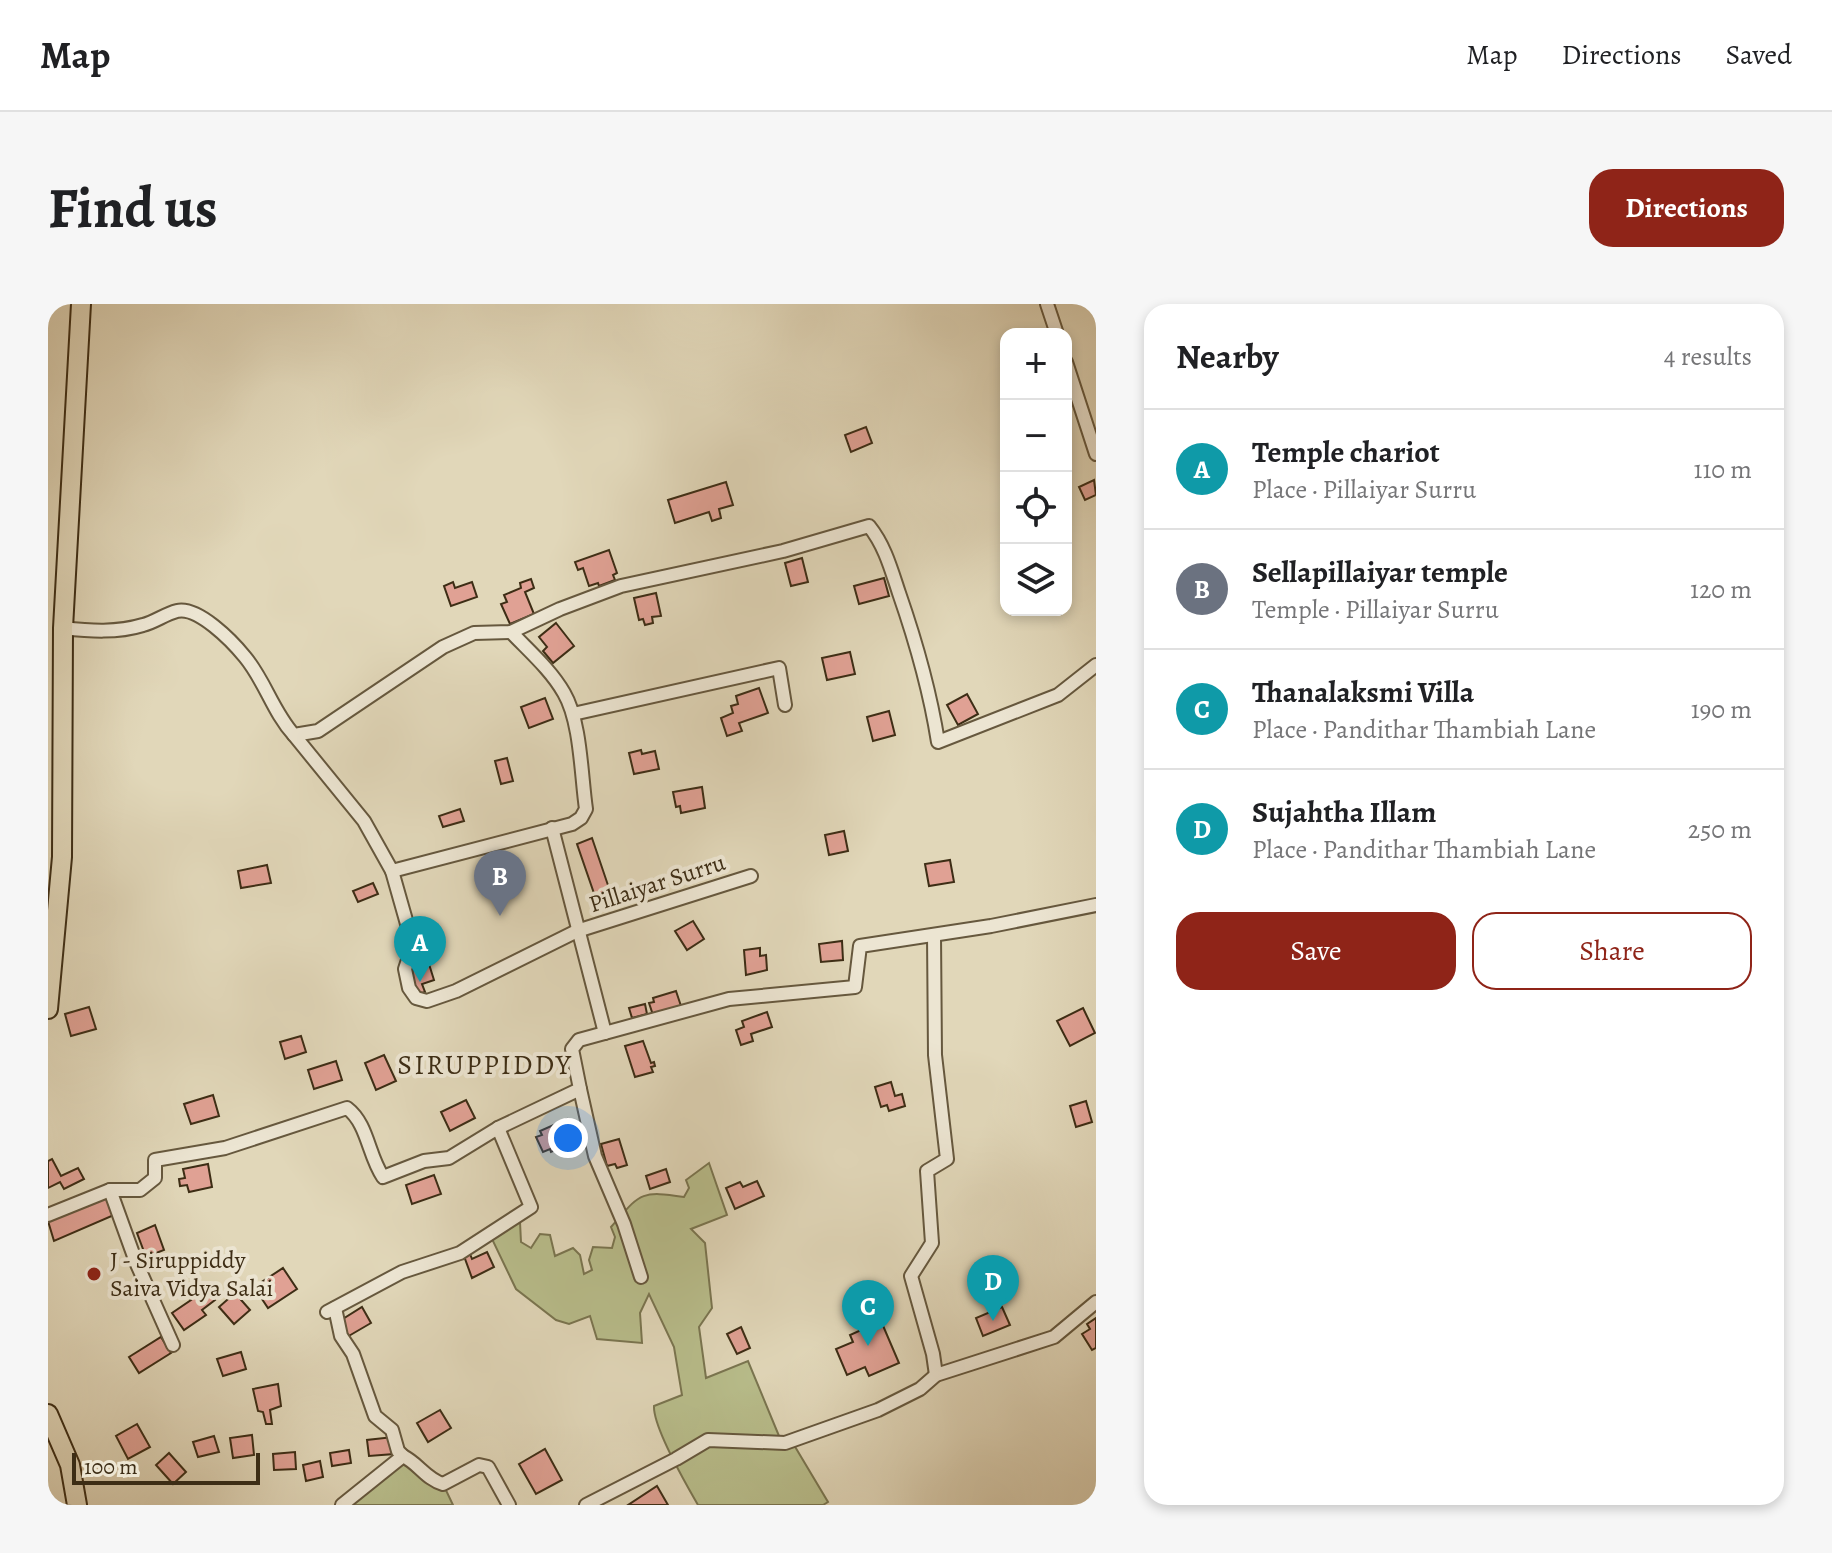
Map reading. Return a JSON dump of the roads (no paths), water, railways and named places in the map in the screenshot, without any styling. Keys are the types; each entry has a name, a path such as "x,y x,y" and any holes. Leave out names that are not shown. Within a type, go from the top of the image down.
{"main road":[{"path":"48,1009 62,857 63,628 81,304"},
{"path":"48,1414 70,1465 77,1505"}],"street":[{"path":"1047,304 1055,328"},
{"path":"1072,380 1096,454"},
{"path":"294,735 318,731 443,647 474,633 511,632 621,586 783,551 869,526 882,542 904,607 930,692 938,742 1058,695 1096,665"},
{"name":"Pillaiyar Surru","path":"63,628 101,631 143,625 174,611 187,609 200,615 246,658 283,724 364,821 392,871 413,945 405,969 409,988 416,998 427,1001 456,991 577,931 751,876"},
{"path":"392,871 572,824 581,818 586,809 573,714 566,695 511,632"},
{"path":"573,714 779,668 785,705"},
{"name":"Pillaiyar Surru","path":"552,828 605,1033"},
{"path":"641,1277 624,1224 595,1156 572,1049 579,1040 729,999 855,987 860,946 1096,905"},
{"path":"934,935 935,1055 947,1159 927,1171 932,1243 911,1276 936,1375"},
{"path":"48,1215 110,1190 140,1190 155,1178 155,1160 225,1148 347,1108 359,1117 374,1163 383,1177 424,1161 449,1158 498,1128 580,1089"},
{"path":"498,1128 531,1207 460,1253 402,1272 331,1310 341,1336 353,1354 375,1416 392,1430 398,1451 415,1462 431,1481 443,1484 479,1465 488,1467 509,1505"},
{"path":"110,1190 140,1274 173,1345"},
{"path":"586,1505 708,1440 785,1443 878,1410 920,1389 936,1375 1054,1337 1096,1302"},
{"path":"342,1505 403,1456"}],"place":[{"name":"Sellapillaiyar temple","path":"500,916"},
{"name":"Temple chariot","path":"420,982"},
{"name":"J - Siruppiddy Saiva Vidya Salai","path":"94,1274"},
{"name":"Sujahtha Illam","path":"993,1321"},
{"name":"Thanalaksmi Villa","path":"868,1346"}],"district":[{"name":"SIRUPPIDDY","path":"485,1064"}]}
